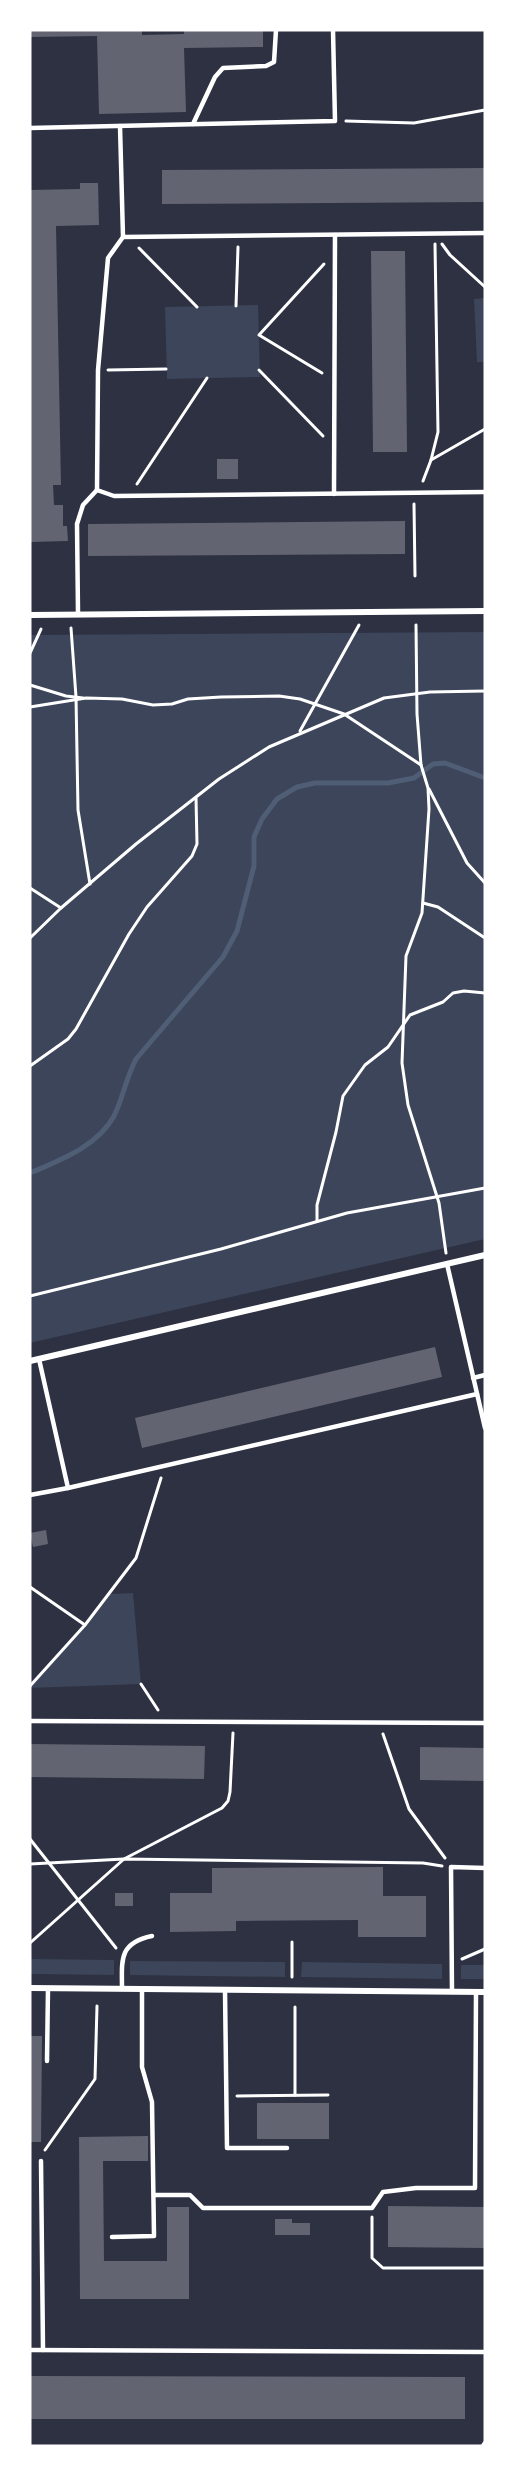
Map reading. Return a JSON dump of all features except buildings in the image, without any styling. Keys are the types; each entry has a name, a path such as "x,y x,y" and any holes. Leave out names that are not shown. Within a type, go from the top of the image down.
{"street":[{"path":"30,615 485,611"},
{"path":"30,1361 485,1255"},
{"path":"30,1988 485,1992"}],"lane":[{"path":"193,124 215,77 223,68 266,66 274,62 276,30"},
{"path":"30,128 335,121 333,30"},
{"path":"78,614 77,524 83,505 97,490 98,370 108,258 123,237 120,126"},
{"path":"123,237 485,233"},
{"path":"334,494 335,235"},
{"path":"97,490 114,496 485,492"},
{"path":"447,1264 485,1428"},
{"path":"39,1359 69,1488"},
{"path":"473,1378 485,1375"},
{"path":"30,1495 164,1467 477,1394"},
{"path":"30,1721 485,1723"},
{"path":"452,1992 451,1867 485,1868"},
{"path":"122,1989 122,1956 129,1946 139,1939 152,1936"},
{"path":"47,2061 48,1988"},
{"path":"112,2237 154,2236 152,2102 142,2067 142,1989"},
{"path":"225,1990 227,2148 287,2148"},
{"path":"154,2195 190,2195 203,2208 372,2208 382,2192 416,2188 475,2188 476,1992"},
{"path":"41,2161 43,2350"},
{"path":"30,2350 485,2352"}],"path":[{"path":"335,121 414,123 485,110"},
{"path":"123,237 138,247 197,307"},
{"path":"236,306 238,237"},
{"path":"428,468 438,432 436,237 450,255 485,287"},
{"path":"334,380 259,335 335,251"},
{"path":"98,370 166,369"},
{"path":"260,370 334,447"},
{"path":"129,495 207,378"},
{"path":"431,460 485,429"},
{"path":"414,503 415,576"},
{"path":"300,733 359,625"},
{"path":"416,625 421,767 428,788 429,809 422,913 406,956 402,1063 408,1105 436,1196 447,1264"},
{"path":"30,653 41,628"},
{"path":"71,628 76,699 78,810 90,884"},
{"path":"30,685 76,699"},
{"path":"30,938 61,908 196,796 244,761 300,733 384,698 418,693 485,691"},
{"path":"30,707 86,698 122,699 153,705 172,704 188,699 279,696 316,704 344,714 421,767"},
{"path":"428,788 467,862 485,883"},
{"path":"30,1066 68,1039 76,1029 129,934 153,900 192,856 197,844 196,796"},
{"path":"30,888 61,908"},
{"path":"423,903 438,907 485,938"},
{"path":"317,1221 317,1205 344,1096 365,1065 388,1047 410,1015 443,1002 453,993 464,991 485,993"},
{"path":"30,1296 272,1236 347,1213 485,1188"},
{"path":"30,1686 85,1625 136,1558 164,1467"},
{"path":"30,1587 85,1625"},
{"path":"141,1684 166,1722"},
{"path":"30,1943 124,1859 222,1808 228,1801 234,1722"},
{"path":"379,1723 409,1809 451,1867"},
{"path":"30,1839 122,1956"},
{"path":"30,1864 124,1859 423,1863 451,1867"},
{"path":"292,1942 292,1977"},
{"path":"462,1960 485,1949"},
{"path":"41,2161 47,2145 95,2079 97,2006"},
{"path":"294,2007 294,2096"},
{"path":"226,2096 328,2095"},
{"path":"372,2208 372,2258 383,2268 485,2268"}],"shaded area":[{"path":"485,298 485,362 477,362 474,299"},
{"path":"258,305 260,377 167,379 165,307"},
{"path":"485,632 485,1239 30,1343 30,635"},
{"path":"133,1593 141,1684 30,1688 109,1594"},
{"path":"30,1959 114,1960 114,1975 30,1974"},
{"path":"130,1961 285,1962 285,1977 130,1975"},
{"path":"302,1962 442,1964 442,1979 301,1977"},
{"path":"461,1965 485,1965 485,1979 461,1979"}],"waterway":[{"path":"30,1173 77,1151 107,1127 117,1109 136,1059 223,957 237,931 254,866 254,837 262,819 277,799 297,787 315,783 388,783 414,778 433,764 445,763 485,778"}]}
